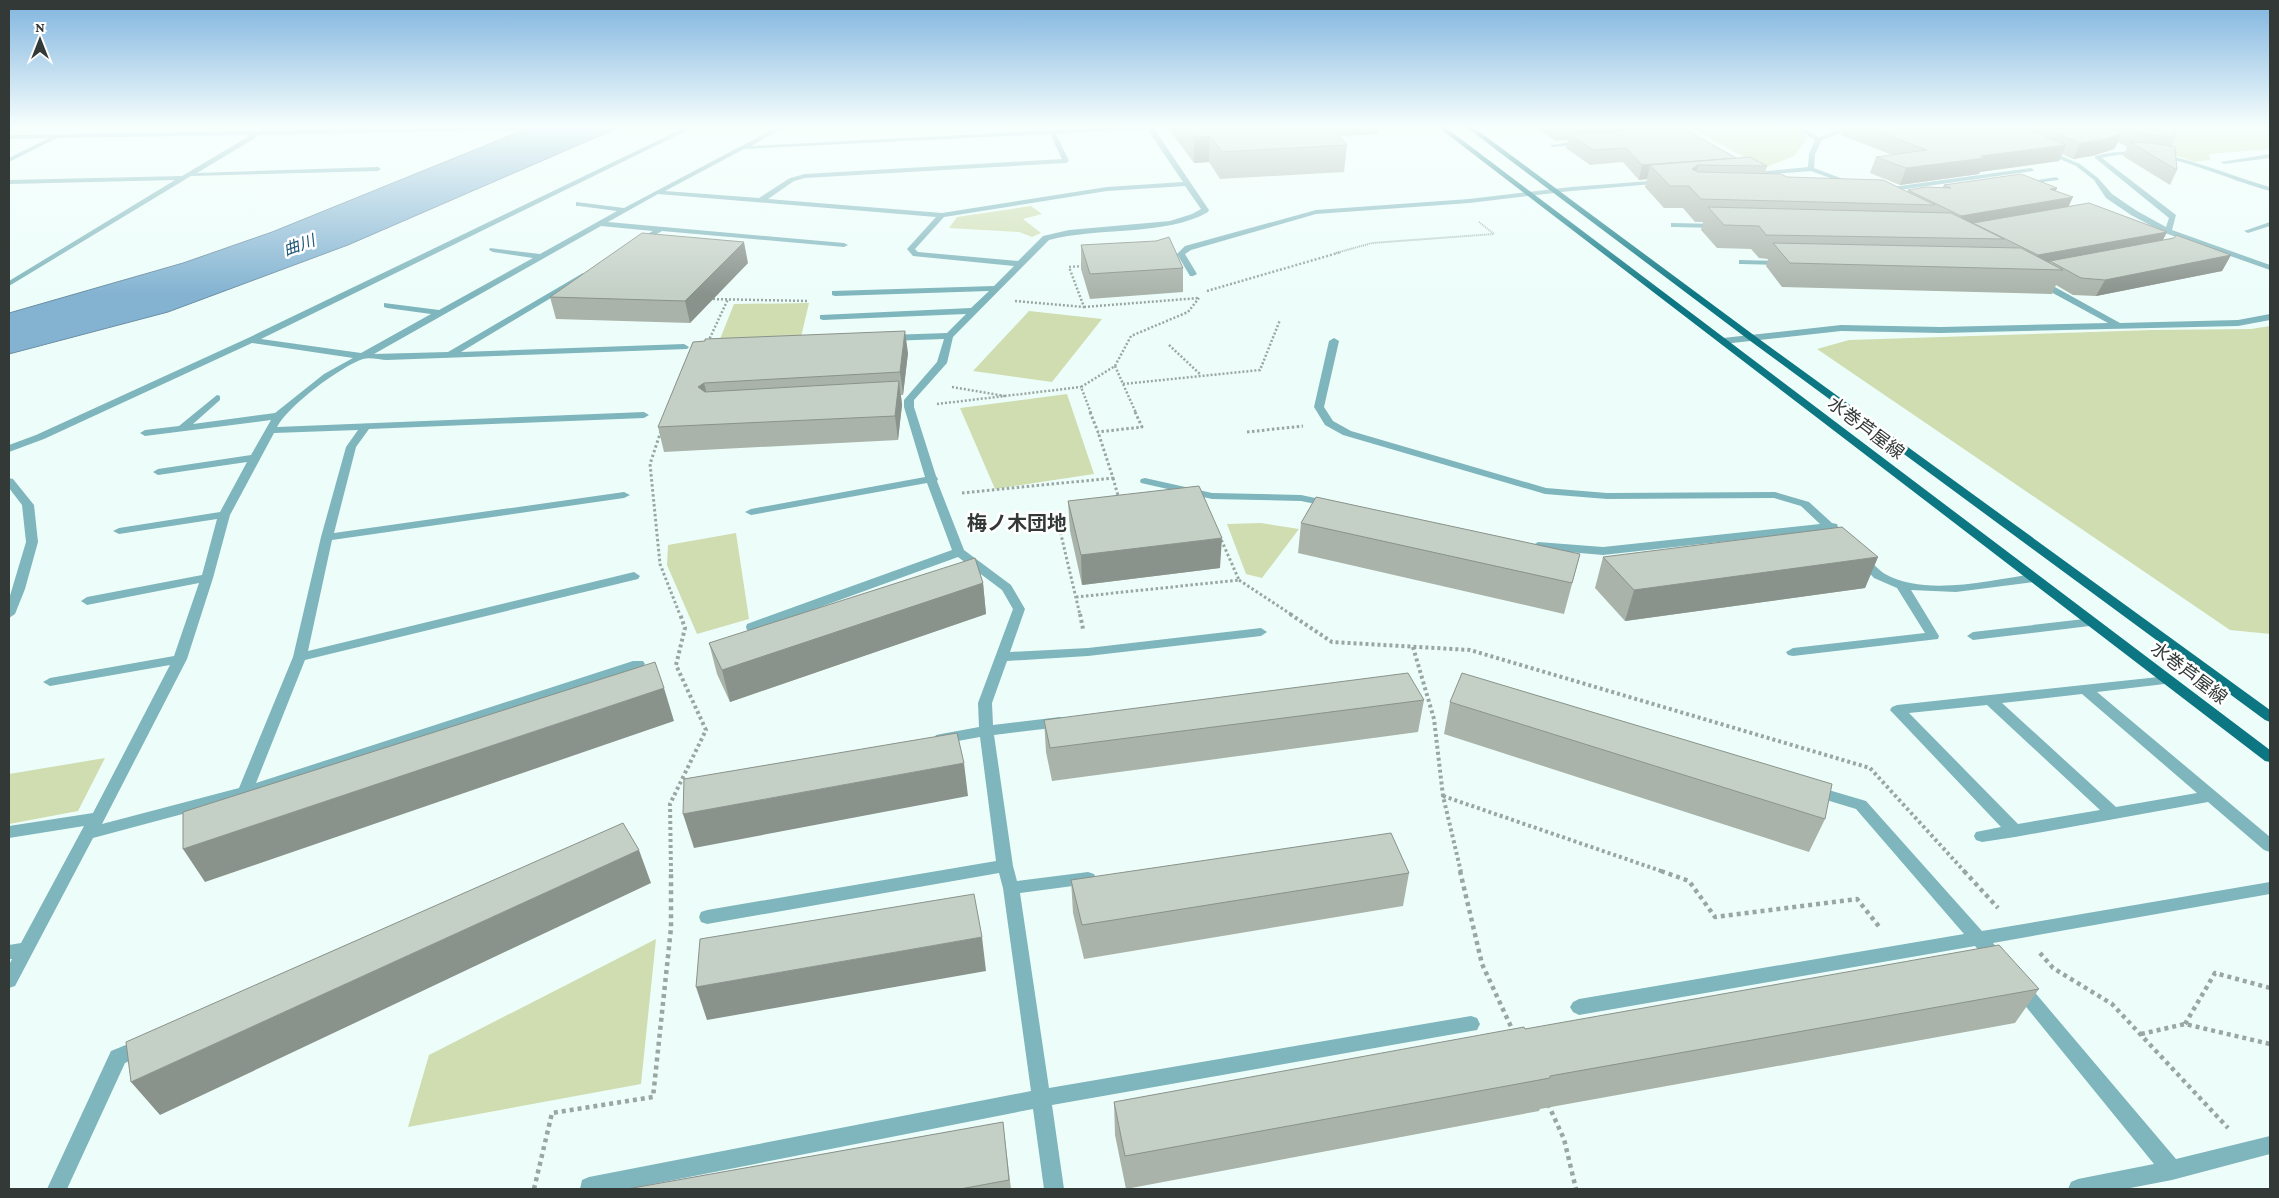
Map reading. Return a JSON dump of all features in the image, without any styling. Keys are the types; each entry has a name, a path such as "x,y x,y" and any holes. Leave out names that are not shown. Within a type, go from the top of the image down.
{"main road":[{"name":"水巻芦屋線","path":"1516,183 2270,757"},
{"name":"水巻芦屋線","path":"1543,183 2270,717"}],"street":[{"path":"9,284 177,183"},
{"path":"9,449 49,433 251,340 576,183"},
{"path":"9,981 17,951 98,818 180,659 207,578 224,515 278,416 327,376 675,183"},
{"path":"760,201 786,183"},
{"path":"1193,274 1181,254 1188,248 1316,212 1456,202 1529,193 1644,183"},
{"path":"1849,183 1866,193 1853,194"},
{"path":"1878,191 1937,183"},
{"path":"2023,183 2014,184 2033,192"},
{"path":"2099,183 2109,196 2168,231 2270,268"},
{"path":"2131,183 2173,217 2168,231"},
{"path":"2248,183 2270,190"},
{"path":"657,192 942,215 1107,189 1188,184 1205,210 1195,216 1171,223 1068,232 1046,238 949,336 942,363 906,403 933,479 936,495 959,552 1007,588 1019,609 984,703 986,731 1005,866 1011,888 1054,1189"},
{"path":"578,204 626,210"},
{"path":"942,215 911,248 916,254 1020,264"},
{"path":"602,224 844,245"},
{"path":"2248,231 2270,224"},
{"path":"1674,225 1732,226"},
{"path":"630,247 660,229"},
{"path":"493,250 542,257"},
{"path":"1742,262 1790,263"},
{"path":"450,354 589,272"},
{"path":"2037,281 2119,326"},
{"path":"835,293 996,288"},
{"path":"387,305 441,313"},
{"path":"823,317 973,311"},
{"path":"1723,341 1841,328 1940,330 2119,326 2238,323 2270,318"},
{"path":"883,338 949,336"},
{"path":"251,340 362,356 684,347"},
{"path":"1334,341 1319,407 1328,423 1347,433 1545,491 1608,496 1775,495 1805,504 1833,526 1879,576 1903,587 1929,589 2034,578"},
{"path":"181,429 217,398"},
{"path":"271,430 365,428 644,415"},
{"path":"145,433 278,416"},
{"path":"245,792 300,657 327,537 351,447 365,428"},
{"path":"158,472 254,458"},
{"path":"751,512 933,479"},
{"path":"9,481 28,505 32,542 14,590 9,614"},
{"path":"1145,481 1212,496 1301,498 1339,506"},
{"path":"327,537 624,495"},
{"path":"119,531 224,515"},
{"path":"1528,544 1547,548 1603,551 1833,526"},
{"path":"752,627 959,552"},
{"path":"300,657 634,576"},
{"path":"87,601 207,578"},
{"path":"1793,652 1933,636 1903,587"},
{"path":"1973,636 2093,622"},
{"path":"1000,657 1088,652 1261,632"},
{"path":"50,682 180,659"},
{"path":"87,834 245,792 638,664"},
{"path":"2015,831 1897,710 2168,680"},
{"path":"2083,688 2270,846"},
{"path":"1989,699 2113,813"},
{"path":"927,742 986,731 1073,721"},
{"path":"1804,788 1860,805 1980,938 2172,1170"},
{"path":"1982,836 2211,796"},
{"path":"9,832 98,818"},
{"path":"707,917 1005,866"},
{"path":"1011,888 1099,877"},
{"path":"1579,1007 2270,888"},
{"path":"588,1187 1042,1098 1471,1024"},
{"path":"57,1189 118,1057 154,1041"},
{"path":"2078,1189 2172,1170 2248,1149 2270,1145"}],"path":[{"path":"906,403 1010,397 1081,387 1115,366 1131,336 1188,312 1204,292 1372,243 1494,234 1456,202"},
{"path":"1084,307 1069,267 1088,265"},
{"path":"986,298 1084,307 1199,298"},
{"path":"709,299 809,301"},
{"path":"706,347 728,299"},
{"path":"1123,384 1260,370 1280,320"},
{"path":"1169,345 1202,376"},
{"path":"1098,432 1142,426 1115,366"},
{"path":"924,382 1010,397"},
{"path":"1081,387 1098,432 1121,505"},
{"path":"1247,432 1328,423"},
{"path":"534,1189 552,1114 653,1097 671,928 670,804 706,730 676,665 685,628 660,564 650,464 662,427"},
{"path":"936,495 1113,478"},
{"path":"1077,520 1058,522 1088,652"},
{"path":"1219,534 1239,580 1332,642 1470,650 1870,768 2002,913 1963,920"},
{"path":"1076,597 1239,580"},
{"path":"1413,646 1434,719 1443,796 1482,964 1515,1034"},
{"path":"1443,796 1689,882 1715,917 1857,899 1883,930"},
{"path":"2019,931 2052,968 2112,1004 2248,1149"},
{"path":"2185,1024 2215,974 2270,988"},
{"path":"2140,1034 2185,1024 2270,1044"},
{"path":"1544,1095 1564,1139 1576,1189"}],"green space":[{"path":"1031,206 1042,214 1023,219 1041,233 1032,237 1019,232 949,228 957,217"},
{"path":"809,303 801,337 720,339 734,304"},
{"path":"1029,311 1102,319 1052,382 973,371"},
{"path":"2270,326 2270,634 2230,630 1817,349 1849,340 2152,330 2251,329"},
{"path":"1067,394 1094,474 995,489 960,408"},
{"path":"1261,523 1299,529 1262,578 1246,574 1227,524"},
{"path":"736,533 749,619 697,634 667,565 668,545"},
{"path":"105,758 78,811 9,824 9,774"},
{"path":"656,939 641,1084 408,1127 429,1055"}],"water":[{"name":"曲川","path":"393,183 491,183 348,245 168,312 9,354 9,313 183,263 272,232"}],"building":[{"path":"1667,183 1889,183 1935,205 1701,199 1689,186 1670,186"},
{"path":"1959,183 2044,183 2057,188 2050,189 2073,197 1961,216 1908,190 1926,187 1951,188 1944,185"},
{"path":"2089,203 2167,232 2038,255 1973,223"},
{"path":"1708,207 1951,213 2004,239 1766,235 1759,226 1724,225"},
{"path":"642,233 744,242 685,301 550,297"},
{"path":"2176,235 2231,255 2105,280 2081,278 2050,261 2174,238"},
{"path":"1169,237 1183,268 1090,274 1081,245 1156,241"},
{"path":"1773,243 2021,248 2063,270 1790,263"},
{"path":"905,331 900,372 704,383 698,387 705,392 899,381 895,416 658,427 693,342 705,341 705,339"},
{"path":"1199,486 1222,538 1081,555 1068,501"},
{"path":"1316,497 1580,554 1572,583 1301,523"},
{"path":"1842,527 1878,557 1634,590 1603,557"},
{"path":"975,558 983,583 722,670 709,643"},
{"path":"655,662 664,688 183,849 183,812"},
{"path":"1408,673 1424,700 1050,748 1044,720"},
{"path":"1462,673 1832,784 1825,819 1450,702"},
{"path":"957,733 964,763 683,814 684,779"},
{"path":"623,823 639,850 131,1082 126,1042"},
{"path":"1391,833 1409,873 1082,925 1071,880"},
{"path":"974,894 982,937 696,987 700,939"},
{"path":"1999,945 2039,989 1550,1076 1550,1078 1125,1156 1114,1102 1524,1027 1525,1029"},
{"path":"1003,1122 1009,1180 960,1189 627,1189"}],"district":[{"name":"梅ノ木団地","path":"1017,523"}]}
